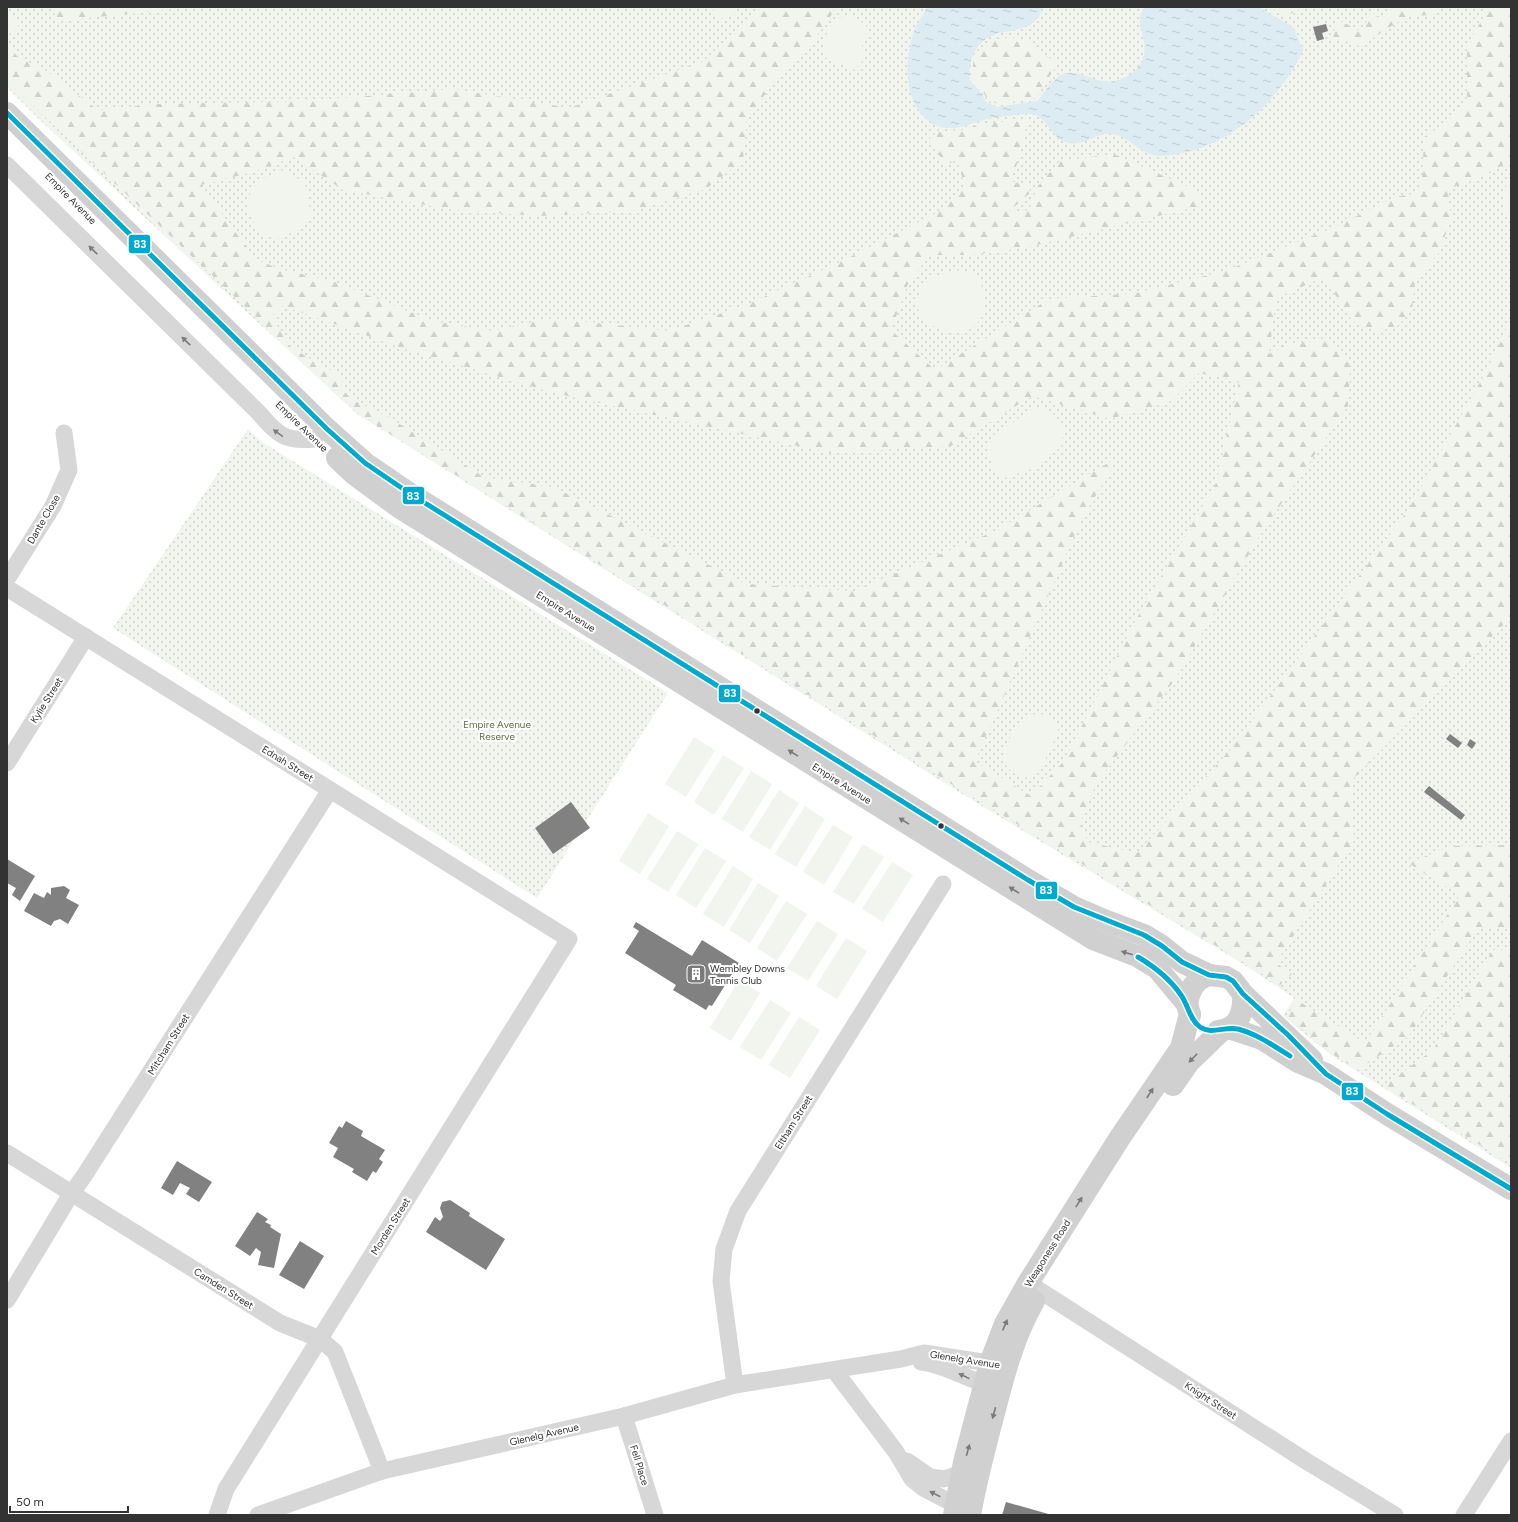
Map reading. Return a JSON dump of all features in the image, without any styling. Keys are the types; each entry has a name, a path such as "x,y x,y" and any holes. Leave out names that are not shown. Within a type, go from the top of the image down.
{"main road":[{"name":"Empire Avenue","path":"7,113 327,429 365,463 409,493 1028,880 1074,907 1144,935 1162,946 1182,962 1209,976 1226,977 1239,987 1243,994 1288,1035 1326,1074"},
{"name":"Empire Avenue","path":"7,135 315,439 355,475 400,508 1093,939 1137,956 1157,968 1169,980 1189,1009 1195,1022 1202,1028 1211,1031 1225,1029 1262,1039 1298,1062 1326,1074 1387,1114 1511,1189"},
{"path":"1189,1009 1189,995 1193,986 1200,979 1209,976"},
{"path":"1225,1029 1239,1020 1244,1008 1243,994"},
{"name":"Weaponess Road","path":"1034,1287 1124,1132 1181,1048 1189,1009"},
{"name":"Weaponess Road","path":"963,1510 969,1478 998,1364 1005,1324 1034,1287 1189,1062 1225,1029"}],"street":[{"path":"7,165 259,413 271,427 284,437 297,441 315,439"},
{"name":"Dante Close","path":"7,579 53,506 69,470 64,433"},
{"name":"Ednah Street","path":"7,588 569,939"},
{"name":"Kylie Street","path":"7,763 86,637"},
{"name":"Mitcham Street","path":"7,1300 71,1194 84,1176 330,790"},
{"name":"Eltham Street","path":"735,1385 721,1281 724,1249 738,1212 943,884"},
{"name":"Morden Street","path":"217,1515 226,1489 569,939"},
{"name":"Camden Street","path":"7,1153 280,1322 320,1339 335,1352 382,1471"},
{"name":"Knight Street","path":"1034,1287 1306,1461 1395,1515"},
{"name":"Glenelg Avenue","path":"258,1515 382,1471 624,1416 735,1385 901,1359 924,1353 998,1364"},
{"name":"Glenelg Avenue","path":"901,1359 925,1362 953,1370 993,1386"},
{"path":"834,1370 896,1452 912,1479 923,1488 963,1510"},
{"name":"Fell Place","path":"624,1416 655,1515"},
{"path":"1464,1515 1511,1440"},
{"path":"896,1452 919,1471 930,1477 944,1479 956,1475 969,1478"}],"green space":[{"path":"7,7 1511,7 1511,1168 1331,1055 1283,1016 1294,998 1248,967 959,792 357,414 42,122 7,87"},
{"path":"7,7 19,27 7,36"},
{"path":"51,7 196,7 58,21"},
{"path":"712,7 738,7 734,15 719,19"},
{"path":"761,7 837,7 812,43 780,74 747,119 743,160 706,189 633,211 539,216 453,210 343,190 294,157 253,172 201,185 255,259 280,269 332,281 433,321 492,331 553,318 668,331 746,305 846,259 944,209 965,186 957,160 946,165 928,140 937,132 963,130 981,124 1028,119 1019,159 1010,181 1030,186 1029,194 1006,214 1029,210 1037,187 1060,161 1114,154 1200,192 1200,206 1024,248 971,255 930,255 908,284 891,330 935,370 1049,299 1136,293 1225,271 1335,227 1395,197 1417,193 1422,178 1424,137 1440,127 1467,98 1467,46 1489,7 1511,7 1511,160 1486,175 1448,189 1451,219 1439,253 1415,281 1412,309 1399,325 1378,332 1353,322 1324,277 1276,298 1269,354 1290,343 1326,340 1350,364 1348,406 1262,532 1176,678 1096,784 1080,824 1088,842 1137,853 1231,749 1408,510 1488,368 1511,319 1511,617 1351,781 1354,841 1276,963 1292,974 1280,985 961,790 358,414 7,81 7,45 19,58 44,69 98,110 158,104 305,101 454,89 569,108 704,61","holes":["283,306 405,349 554,393 830,453 951,446 1032,396 1110,419 1172,401 1199,373 1239,381 1216,483 1134,623 1064,761 1031,796 975,761 1081,521 1118,457 995,531 854,591 747,584 553,487 484,477 385,415 355,401 345,393 341,376 290,347 272,317"]},
{"path":"1267,7 1307,7 1284,16"},
{"path":"1391,7 1438,7 1434,15 1407,16 1361,46 1333,39 1336,19 1361,31 1372,12 1381,18 1386,15"},
{"path":"848,15 856,18 866,25 867,36 862,46 864,59 856,70 824,57 828,31 835,22"},
{"path":"1011,37 1032,41 1043,54 1058,63 1036,98 999,104 988,101 982,89 972,79 974,55 989,41"},
{"path":"284,170 305,183 311,215 301,229 277,239 257,232 246,204 252,190 259,182"},
{"path":"1511,177 1511,217 1505,214 1503,199 1506,186"},
{"path":"956,270 967,271 975,276 980,282 985,297 985,305 980,320 975,326 963,332 949,332 929,323 923,318 916,306 922,289 928,280"},
{"path":"1036,407 1052,412 1064,426 1061,447 1032,469 1004,478 997,474 991,463 987,449 994,435"},
{"name":"Empire Avenue Reserve","path":"248,429 262,442 668,693 537,898 113,628"},
{"path":"1039,713 1052,720 1059,733 1046,755 1046,764 1044,767 1035,775 1025,778 1020,777 1010,771 1004,761 1003,751 1008,740 1021,723 1030,716"},
{"path":"694,737 715,750 686,797 665,784"},
{"path":"723,755 744,768 714,815 694,802"},
{"path":"751,771 772,784 743,832 722,819"},
{"path":"779,790 799,803 770,850 749,837"},
{"path":"805,806 825,819 796,867 775,854"},
{"path":"648,813 669,826 640,874 619,861"},
{"path":"833,825 853,837 824,885 803,872"},
{"path":"677,831 698,844 668,892 647,879"},
{"path":"863,844 884,857 854,904 833,892"},
{"path":"1509,845 1511,847 1511,929 1477,929 1410,1035 1358,1070 1332,1054 1286,1017 1297,1000 1365,1043 1460,895 1408,863 1451,846"},
{"path":"705,848 726,861 696,908 676,895"},
{"path":"892,862 913,875 883,922 862,909"},
{"path":"733,866 753,879 724,927 703,914"},
{"path":"758,883 779,896 750,943 729,930"},
{"path":"786,901 807,914 777,961 757,948"},
{"path":"817,921 838,934 808,981 787,968"},
{"path":"846,938 867,951 837,999 816,986"},
{"path":"1511,949 1511,1164 1383,1086 1433,1050 1493,950"},
{"path":"739,980 760,993 731,1041 710,1028"},
{"path":"770,1000 791,1013 761,1060 740,1047"},
{"path":"799,1017 820,1030 790,1078 769,1065"}],"water":[{"path":"927,7 1043,7 1036,20 1032,23 1023,28 991,36 984,40 975,51 970,65 970,81 979,90 986,102 997,107 1038,101 1048,86 1061,75 1076,73 1107,82 1115,81 1132,73 1142,61 1144,52 1140,21 1141,14 1145,7 1258,7 1293,27 1303,50 1294,68 1269,101 1255,115 1238,128 1221,139 1202,147 1183,153 1157,156 1148,153 1124,138 1113,134 1102,135 1087,141 1076,143 1063,141 1053,133 1046,123 1037,115 1031,114 1012,115 980,121 956,128 941,127 932,123 924,117 917,108 909,88 908,76 909,53 914,31"}],"building":[{"path":"1326,24 1328,31 1322,33 1324,39 1317,41 1313,27"},
{"path":"1450,734 1462,743 1458,748 1446,739"},
{"path":"1470,739 1476,743 1472,749 1467,745"},
{"path":"1429,786 1465,815 1461,820 1424,792"},
{"path":"571,802 590,828 553,854 535,828"},
{"path":"7,859 35,876 20,901 12,895 16,888 7,883"},
{"path":"64,886 70,890 66,898 79,905 68,924 60,919 54,921 51,926 24,911 34,893 44,898 47,892 51,895 51,888"},
{"name":"Wembley Downs Tennis Club","path":"636,922 692,956 702,940 739,963 712,1006 709,1005 706,1010 673,990 676,985 625,953 639,931 633,927"},
{"path":"346,1121 363,1131 361,1136 385,1150 379,1159 383,1162 376,1173 373,1171 367,1181 352,1172 354,1169 333,1157 338,1148 329,1143 339,1126 342,1128"},
{"path":"177,1161 212,1182 199,1202 186,1194 190,1188 180,1183 173,1195 161,1188"},
{"path":"450,1200 470,1213 469,1216 505,1239 486,1270 426,1232 435,1217 440,1221 443,1217 440,1208 442,1202"},
{"path":"257,1212 268,1219 265,1222 271,1225 270,1227 281,1234 274,1268 258,1265 261,1252 256,1248 250,1256 235,1246"},
{"path":"300,1241 324,1256 304,1289 279,1275"},
{"path":"1006,1502 1052,1515 1002,1515"}],"transit line":[{"name":"83","path":"7,113 327,429 365,463 409,493 1028,880 1074,907 1144,935 1162,946 1182,962 1209,975 1226,977 1233,981 1243,994 1288,1035 1326,1074 1387,1114 1511,1189"},
{"name":"83","path":"1138,957 1156,969 1177,989 1191,1016 1200,1027 1209,1030 1233,1028 1245,1031 1290,1056"}],"place":[{"name":"Wembley Downs Tennis Club","path":"696,974"}]}
